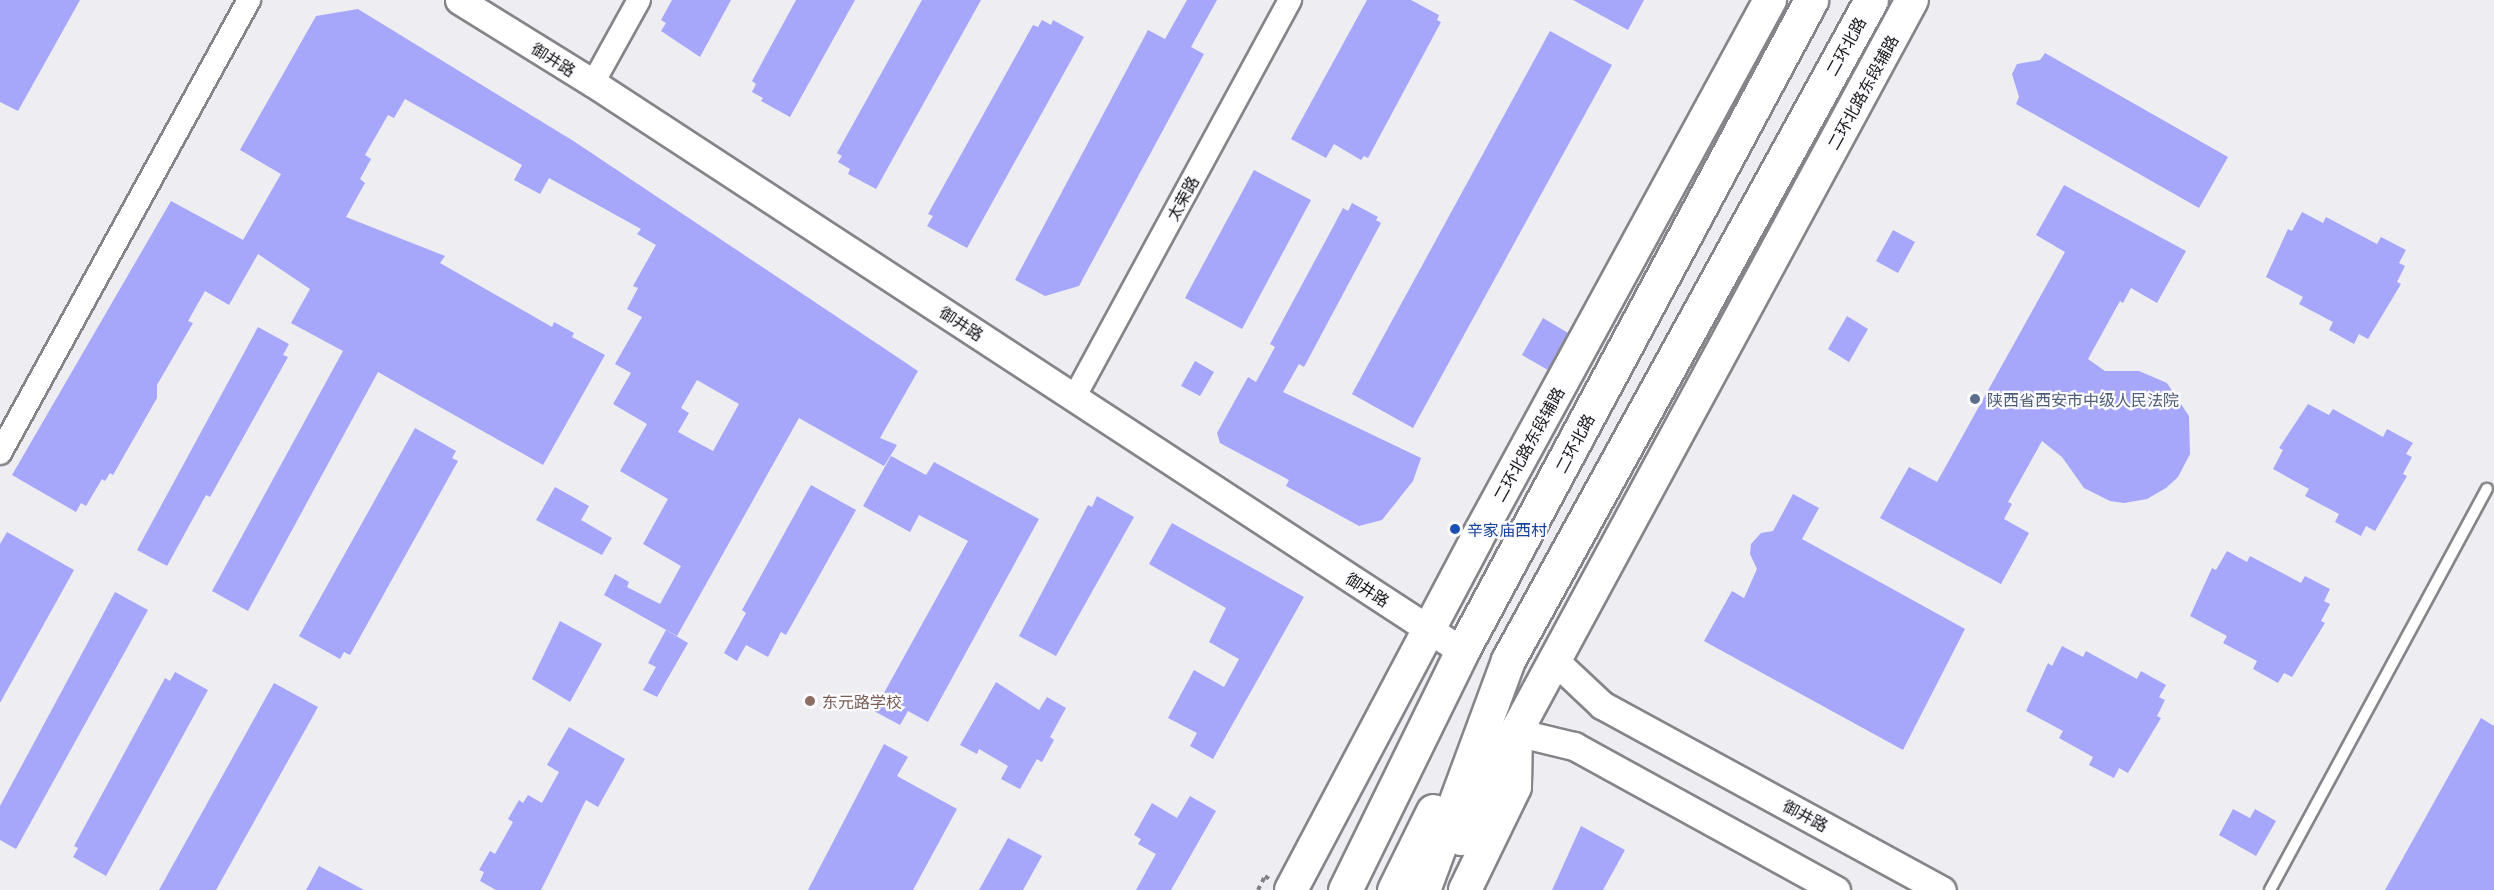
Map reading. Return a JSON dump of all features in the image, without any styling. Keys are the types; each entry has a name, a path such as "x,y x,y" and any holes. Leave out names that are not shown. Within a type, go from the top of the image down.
{"highway":[{"name":"二环北路","path":"1345,890 1462,651 1811,0"},
{"name":"二环北路","path":"1394,890 1508,660 1871,0"},
{"name":"二环北路","path":"1424,890 1508,660"},
{"path":"1434,890 1516,732"}],"main road":[{"name":"二环北路东段辅路","path":"1291,890 1428,628 1770,0"},
{"name":"二环北路东段辅路","path":"1465,890 1515,786 1516,732 1912,0"}],"street":[{"path":"0,453 249,0"},
{"name":"御井路","path":"459,0 593,83 1462,651"},
{"path":"593,83 639,0"},
{"name":"太荣路","path":"1075,396 1290,0"},
{"name":"御井路","path":"1554,659 1602,705 1942,890"},
{"path":"1516,732 1574,746 1836,890"}],"lane":[{"path":"2270,890 2487,489"}],"building":[{"path":"0,0 80,0 18,111 0,102"},
{"path":"672,0 731,0 700,57 661,31 666,23 661,20"},
{"path":"796,0 855,0 790,117 761,101 763,98 752,92 756,84 752,81"},
{"path":"922,0 981,0 876,189 848,174 850,169 838,162 842,156 837,153"},
{"path":"1187,0 1217,0 1191,47 1204,54 1079,286 1045,296 1015,280 1148,30 1165,39"},
{"path":"1367,0 1411,0 1439,15 1437,20 1441,22 1368,158 1364,156 1361,160 1334,144 1326,158 1291,139"},
{"path":"1573,0 1644,0 1628,30"},
{"path":"358,9 575,142 918,371 880,438 897,445 884,466 799,418 677,636 604,595 615,574 629,582 627,587 660,604 681,566 643,544 668,499 620,471 647,424 613,404 631,373 615,364 642,317 627,309 638,288 633,286 656,245 637,234 641,229 549,178 540,194 514,180 522,165 405,99 394,118 388,115 365,155 371,159 360,179 365,183 346,217 445,256 440,263 552,327 554,322 574,333 572,337 605,355 543,465 378,372 248,611 212,591 343,351 291,323 310,289 258,254 229,305 205,291 188,321 193,323 157,385 157,398 113,475 110,473 105,481 102,479 86,506 81,503 76,512 12,475 171,201 243,240 281,174 240,150 316,16","holes":["697,380 739,404 713,451 678,432 689,413 681,408"]},
{"path":"1042,20 1051,25 1053,20 1084,37 967,248 927,226 933,216 928,214 1033,25 1038,27"},
{"path":"1550,31 1612,65 1413,428 1352,394"},
{"path":"2045,53 2228,157 2199,208 2016,104 2019,97 2012,74 2017,64 2040,60"},
{"path":"1254,170 1311,200 1242,329 1185,298"},
{"path":"2064,185 2186,251 2157,303 2131,288 2123,303 2120,301 2088,359 2105,371 2139,371 2167,383 2189,416 2190,454 2178,477 2166,488 2147,499 2124,503 2110,501 2084,488 2062,457 2042,441 2008,502 2012,504 2004,519 2029,533 2001,584 1880,518 1909,467 1937,482 2065,252 2036,235"},
{"path":"1352,203 1378,217 1376,220 1381,223 1304,367 1299,364 1283,392 1421,458 1413,481 1382,520 1359,526 1286,486 1289,480 1220,443 1217,433 1248,377 1256,382 1275,347 1270,344 1343,208 1348,211"},
{"path":"2302,212 2323,223 2326,217 2377,244 2381,237 2406,250 2399,263 2405,266 2397,282 2401,284 2368,339 2359,334 2354,344 2329,330 2333,322 2299,304 2303,297 2266,277 2288,229 2292,231"},
{"path":"1893,230 1915,242 1898,273 1876,261"},
{"path":"1847,316 1868,329 1849,362 1828,349"},
{"path":"1543,318 1568,333 1548,370 1522,355"},
{"path":"258,327 289,344 283,355 288,357 210,497 206,495 167,566 137,550"},
{"path":"1195,361 1214,372 1200,396 1181,386"},
{"path":"2308,404 2329,415 2333,409 2383,437 2387,429 2413,443 2406,454 2412,457 2403,474 2407,476 2375,531 2366,526 2361,536 2335,522 2339,514 2305,496 2309,489 2273,469 2283,450 2279,448"},
{"path":"415,428 456,451 452,458 458,461 350,655 344,652 340,659 299,636"},
{"path":"891,456 926,475 934,462 1039,519 928,722 908,711 900,725 874,711 968,541 919,515 910,532 863,506"},
{"path":"811,485 856,510 786,635 781,632 768,657 746,645 737,661 724,653 746,613 742,610"},
{"path":"555,487 589,506 581,520 612,538 602,555 536,520"},
{"path":"1793,494 1819,508 1802,539 1965,629 1903,750 1704,641 1732,591 1744,598 1757,569 1750,554 1751,544 1761,533 1773,531"},
{"path":"1097,496 1134,517 1056,656 1019,636 1088,505 1092,507"},
{"path":"1172,523 1304,597 1213,759 1190,746 1197,733 1168,718 1194,670 1224,687 1239,659 1209,642 1226,608 1149,564"},
{"path":"7,532 74,570 0,703 0,544"},
{"path":"2227,551 2247,562 2250,556 2301,583 2305,576 2330,589 2324,601 2330,604 2321,621 2325,623 2292,677 2284,673 2278,683 2253,669 2257,661 2223,643 2227,636 2190,616 2212,568 2216,570"},
{"path":"115,592 148,610 16,849 0,840 0,806"},
{"path":"560,621 602,644 570,702 532,679"},
{"path":"666,630 688,643 657,697 643,690 656,667 648,663"},
{"path":"2062,646 2083,657 2086,651 2137,679 2141,671 2166,685 2159,697 2165,700 2157,716 2161,718 2128,773 2119,768 2114,778 2089,765 2093,757 2059,738 2063,731 2026,711 2048,663 2052,666"},
{"path":"175,672 208,690 106,876 73,857 78,848 74,846 165,678 170,681"},
{"path":"996,682 1039,710 1047,697 1066,708 1050,737 1054,740 1042,762 1037,759 1020,789 1001,779 1008,766 979,749 977,754 960,745"},
{"path":"274,683 318,707 216,890 159,890"},
{"path":"2481,718 2494,726 2494,890 2385,890"},
{"path":"569,727 625,759 598,807 586,800 541,890 496,890 480,881 484,872 479,870 490,851 495,854 513,822 508,819 519,800 523,803 528,795 542,803 559,772 547,765"},
{"path":"884,744 908,757 897,776 957,809 913,890 808,890"},
{"path":"1190,796 1216,811 1171,890 1136,890 1156,854 1138,844 1141,839 1134,835 1152,803 1177,818"},
{"path":"2233,809 2250,818 2255,809 2276,821 2256,856 2219,835"},
{"path":"1581,826 1625,850 1603,890 1552,890"},
{"path":"1008,838 1042,856 1023,890 979,890"},
{"path":"319,866 364,890 306,890"}],"place":[{"name":"陕西省西安市中级人民法院","path":"1975,399"},
{"name":"辛家庙西村","path":"1455,529"},
{"name":"东元路学校","path":"810,701"}]}
